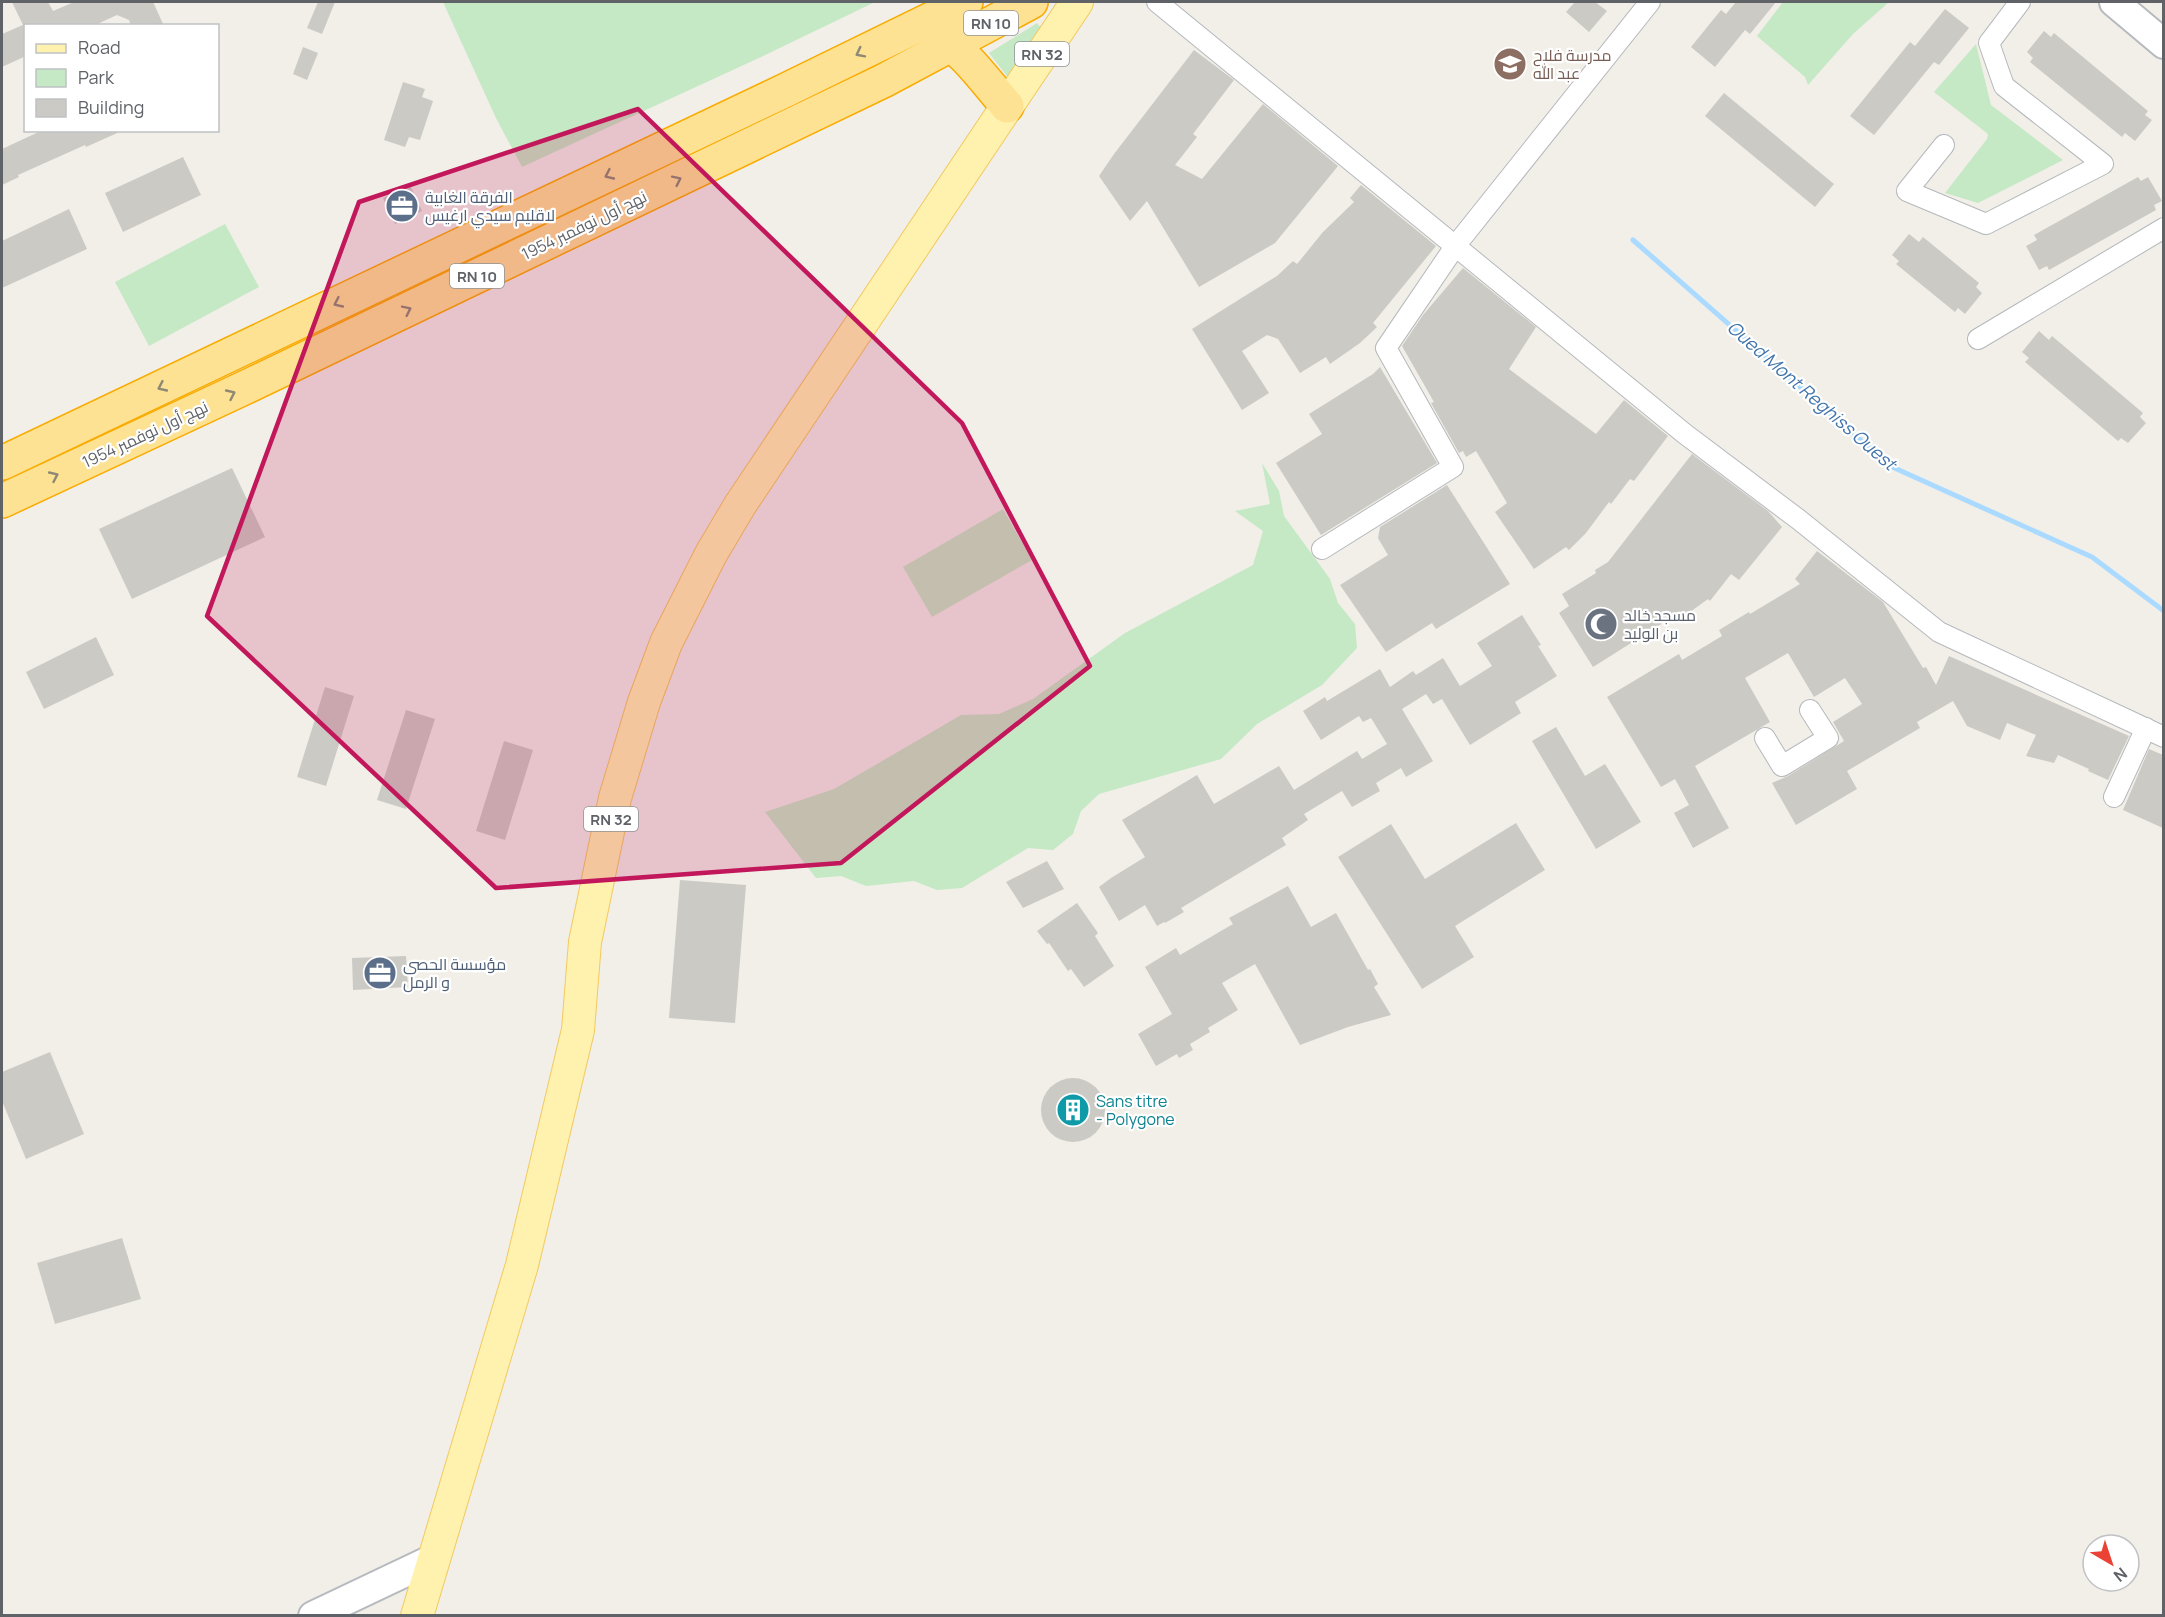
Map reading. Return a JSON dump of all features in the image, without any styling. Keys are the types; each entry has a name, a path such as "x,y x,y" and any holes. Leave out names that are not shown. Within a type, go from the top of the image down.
{"highway":[{"name":"نهج أول نوفمبر 1954","path":"2,463 966,2"},
{"name":"نهج أول نوفمبر 1954","path":"2,501 244,388 912,66 1031,2"},
{"path":"912,27 932,34 950,45 972,65 999,96"},
{"path":"912,66 952,72 999,96"}],"main road":[{"name":"RN 32","path":"417,1616 522,1265 578,1030 585,942 615,798 644,702 666,643 711,554 740,504 999,96 1077,2"}],"street":[{"path":"1157,2 1685,434 1798,519 1939,632 2163,737"},
{"path":"1322,549 1453,467 1386,348 1456,245 1650,2"},
{"path":"1944,145 1907,191 1986,224 2103,164 2004,86 1989,43 2020,2"},
{"path":"2114,2 2163,44"},
{"path":"1978,339 2163,228"},
{"path":"1765,738 1782,766 1828,738 1810,710"},
{"path":"2114,797 2145,728"},
{"path":"313,1616 433,1559"}],"highlighted area":[{"path":"638,109 962,423 1090,666 841,863 496,888 207,616 359,202"}],"green space":[{"path":"443,2 875,2 522,167 496,118"},
{"path":"1783,2 1889,2 1853,34 1808,85 1805,77 1757,36"},
{"path":"1037,23 1046,34 1013,84 989,53"},
{"path":"1976,44 1991,105 2063,160 1978,203 1945,193 1987,139 1988,134 1934,92"},
{"path":"225,224 259,287 149,346 115,282"},
{"path":"1262,463 1279,491 1284,516 1330,579 1338,603 1355,624 1357,648 1322,685 1257,724 1221,759 1099,794 1081,811 1073,834 1053,850 1028,848 962,888 937,890 914,881 866,886 841,876 816,878 765,812 834,789 961,715 999,714 1033,699 1125,633 1253,565 1263,531 1235,511 1270,504"},
{"path":"1003,509 1032,560 932,617 903,567"}],"building":[{"path":"12,2 48,2 53,11 74,2 153,2 163,24 130,24 129,20 117,15 97,24 24,24 24,57 2,67 2,34 23,25"},
{"path":"318,2 335,2 322,34 307,28"},
{"path":"1575,2 1595,2 1607,11 1589,32 1566,12"},
{"path":"1736,2 1776,2 1750,34 1745,30 1715,67 1691,47 1721,10 1726,14"},
{"path":"1945,9 1969,28 1939,65 1934,62 1874,135 1850,116 1910,42 1915,46"},
{"path":"2044,31 2051,37 2054,33 2148,111 2145,115 2152,120 2135,141 2125,133 2122,137 2030,62 2033,58 2027,52"},
{"path":"303,47 318,53 307,80 293,74"},
{"path":"1194,50 1234,80 1193,134 1197,137 1175,165 1202,179 1263,104 1338,166 1275,243 1199,287 1147,201 1130,221 1099,176"},
{"path":"403,82 425,89 422,97 433,101 420,140 409,137 405,147 384,140"},
{"path":"1724,93 1834,184 1815,207 1705,116"},
{"path":"39,132 120,132 18,175 19,177 2,185 2,149"},
{"path":"183,157 201,195 123,232 105,193"},
{"path":"2138,177 2141,181 2148,177 2162,201 2154,205 2156,210 2049,270 2047,266 2039,270 2026,246 2037,240 2034,235"},
{"path":"410,185 422,211 395,224 383,198"},
{"path":"1361,185 1436,246 1373,323 1377,327 1360,343 1330,364 1326,357 1300,373 1278,339 1267,335 1242,351 1269,393 1242,410 1192,329 1277,276 1293,261 1297,264 1323,232 1354,202 1350,198"},
{"path":"69,209 87,249 2,288 2,241"},
{"path":"1909,234 1919,242 1923,237 1979,283 1976,287 1982,293 1965,314 1958,308 1955,312 1896,264 1899,261 1892,255"},
{"path":"1463,268 1536,327 1509,369 1596,434 1624,400 1668,436 1634,481 1630,479 1611,504 1609,502 1586,533 1569,550 1566,547 1534,569 1495,512 1507,503 1476,451 1466,457 1463,451 1459,453 1431,403 1434,402 1402,346 1423,315"},
{"path":"2039,331 2049,340 2052,336 2143,413 2140,417 2146,423 2128,443 2121,438 2118,441 2025,362 2029,358 2022,352"},
{"path":"1380,367 1437,463 1321,535 1276,463 1322,434 1309,414 1373,374"},
{"path":"1692,454 1768,511 1782,527 1739,580 1731,574 1710,601 1708,599 1679,620 1674,616 1593,667 1559,613 1569,606 1562,594 1596,573 1595,570 1608,562"},
{"path":"232,468 265,537 132,599 99,529"},
{"path":"1447,485 1510,584 1436,629 1432,623 1386,652 1340,585 1388,555 1378,538 1380,527"},
{"path":"1817,551 1883,602 1923,668 1926,667 1936,685 1949,656 2129,736 2108,780 2058,755 2054,763 2026,756 2036,735 2007,723 2000,740 1967,726 1953,701 1917,722 1920,728 1847,771 1857,789 1796,825 1772,783 1788,776 1844,741 1833,722 1862,704 1845,678 1814,697 1788,653 1745,678 1770,722 1695,766 1729,828 1693,848 1674,813 1689,805 1675,779 1661,787 1607,697 1679,654 1682,660 1722,636 1719,630 1800,584 1795,579"},
{"path":"1522,615 1557,676 1515,702 1521,713 1470,745 1442,699 1433,704 1426,694 1402,709 1433,761 1406,777 1401,768 1376,783 1380,791 1352,807 1342,791 1304,814 1308,820 1282,838 1286,845 1181,908 1184,912 1165,923 1157,926 1145,905 1119,921 1099,887 1145,857 1122,820 1197,775 1214,804 1279,766 1294,790 1357,751 1362,759 1387,744 1371,718 1363,722 1359,716 1321,740 1303,711 1325,697 1327,701 1380,669 1390,687 1413,671 1416,675 1443,658 1460,686 1492,666 1477,643"},
{"path":"96,637 114,675 44,709 26,672"},
{"path":"325,687 354,696 326,786 297,777"},
{"path":"406,710 435,719 406,809 377,800"},
{"path":"1556,727 1585,776 1605,764 1641,822 1596,849 1532,741"},
{"path":"504,741 533,750 505,840 476,831"},
{"path":"2149,749 2163,755 2163,828 2123,810"},
{"path":"1516,823 1545,870 1455,926 1474,957 1422,989 1338,857 1391,824 1425,879"},
{"path":"1047,861 1064,889 1023,908 1006,882"},
{"path":"680,880 746,885 735,1023 669,1018"},
{"path":"1288,886 1311,927 1336,913 1368,970 1370,969 1378,984 1374,987 1391,1015 1348,1027 1300,1045 1255,964 1222,983 1238,1010 1208,1028 1210,1032 1190,1044 1193,1050 1179,1058 1177,1054 1156,1066 1138,1034 1172,1014 1145,967 1176,948 1180,955 1233,924 1229,918"},
{"path":"1077,903 1098,933 1095,936 1114,966 1084,987 1071,969 1068,971 1049,943 1047,944 1037,931"},
{"name":"مؤسسة الحصى و الرمل","path":"406,956 408,987 353,990 352,958"},
{"path":"50,1052 84,1134 26,1159 2,1101 2,1072"},
{"name":"Sans titre - Polygone","path":"1073,1078 1091,1084 1099,1092 1105,1110 1099,1128 1091,1136 1073,1142 1055,1136 1047,1128 1041,1110 1047,1092 1055,1084"},
{"path":"122,1238 141,1299 55,1324 37,1263"}],"waterway":[{"name":"Oued Mont Reghiss Ouest","path":"1633,240 1890,466 2092,557 2164,611"}],"place":[{"name":"مدرسة فلاح عبد الله","path":"1510,64"},
{"name":"الفرقة الغابية لاقليم سيدي ارغيس","path":"402,206"},
{"name":"مسجد خالد بن الوليد","path":"1601,624"},
{"name":"مؤسسة الحصى و الرمل","path":"380,973"},
{"name":"Sans titre - Polygone","path":"1073,1110"}]}
